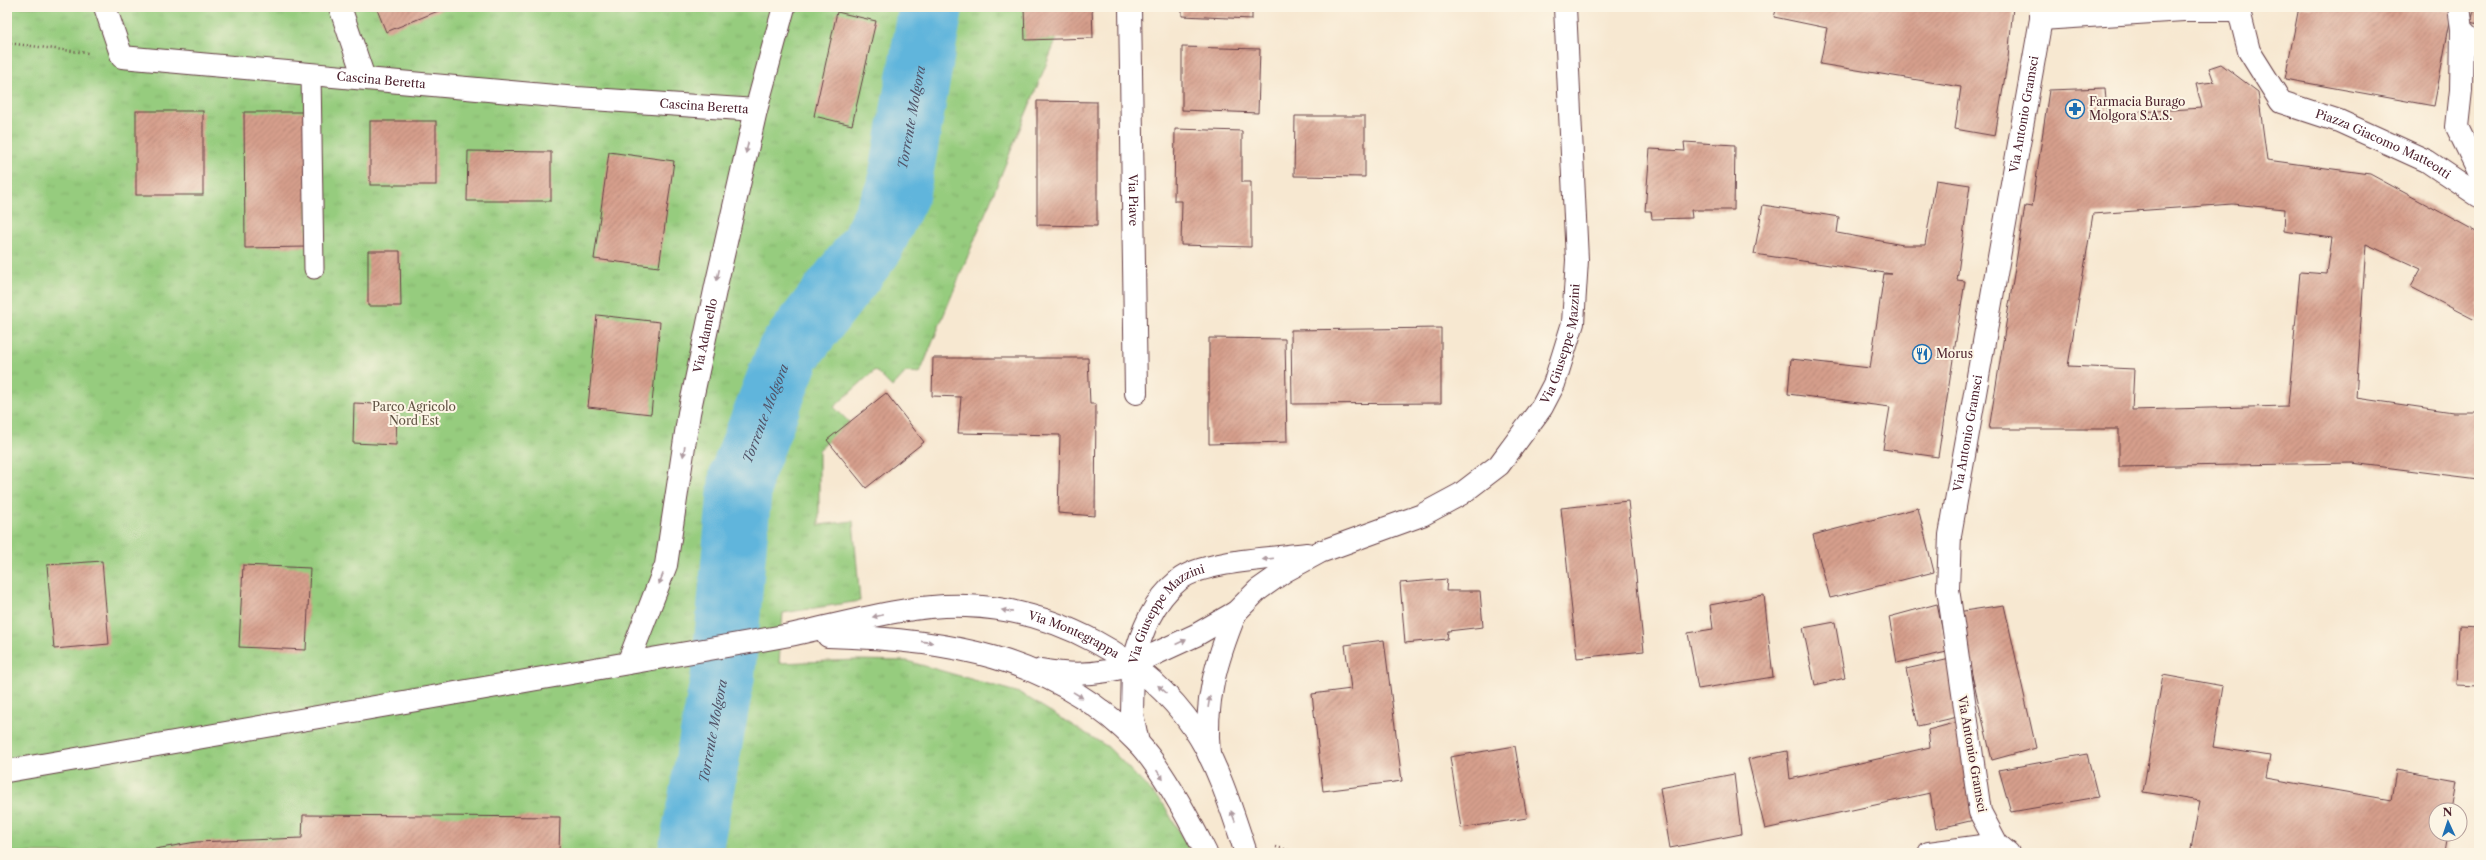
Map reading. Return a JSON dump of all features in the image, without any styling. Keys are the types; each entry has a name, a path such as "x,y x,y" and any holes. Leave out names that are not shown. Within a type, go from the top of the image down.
{"street":[{"path":"106,7 122,57"},
{"path":"340,7 364,78"},
{"name":"Via Adamello","path":"628,663 666,565 690,413 716,286 756,110 784,7"},
{"name":"Via Piave","path":"1130,7 1136,394"},
{"name":"Via Giuseppe Mazzini","path":"1132,664 1196,635 1236,612 1258,590 1285,572 1320,552 1422,515 1461,494 1499,465 1542,407 1554,384 1573,323 1577,260 1565,7"},
{"path":"2459,7 2462,29 2461,90 2457,127 2479,172"},
{"path":"2041,13 2238,9"},
{"name":"Piazza Giacomo Matteotti","path":"2238,9 2249,51 2280,102 2339,121 2428,161 2479,196"},
{"name":"Via Antonio Gramsci","path":"2002,849 1980,812 1959,675 1948,589 1950,535 2041,13"},
{"path":"2462,29 2479,46"},
{"name":"Cascina Beretta","path":"122,57 577,98 756,110"},
{"name":"Via Giuseppe Mazzini","path":"1132,664 1149,618 1163,596 1180,579 1200,569 1320,552"},
{"name":"Via Montegrappa","path":"7,771 790,635 915,609 967,606 1030,616 1058,625 1132,664 1166,692 1196,731 1210,755 1246,853"},
{"name":"Via Giuseppe Mazzini","path":"1210,755 1207,730 1210,696 1223,643 1236,612"},
{"name":"Via Montegrappa","path":"790,635 862,637 933,642 1018,664 1061,685 1101,710 1138,744 1164,781 1206,853"},
{"path":"1018,664 1043,670 1088,674 1111,672 1132,664 1132,714 1138,744"},
{"path":"1930,853 2002,849"}],"lane":[{"path":"311,74 314,269"}],"path":[{"path":"7,43 122,57"}],"green space":[{"name":"Parco Agricolo Nord Est","path":"7,7 1030,7 1031,40 1057,38 920,373 906,372 892,387 875,370 834,407 849,422 819,450 819,525 853,521 860,601 783,613 779,663 857,660 907,661 1020,693 1108,747 1164,805 1191,853 7,853"}],"building":[{"path":"376,7 448,7 386,32"},
{"path":"1024,7 1092,7 1093,38 1025,40"},
{"path":"1182,7 1252,7 1252,19 1182,16"},
{"path":"1777,7 2013,7 2008,58 1995,136 1955,129 1961,87 1820,64 1827,28 1774,17"},
{"path":"2299,7 2427,7 2452,11 2434,106 2285,79"},
{"path":"2475,7 2479,7 2479,24 2471,22"},
{"path":"837,12 876,21 852,125 814,116"},
{"path":"1182,47 1260,49 1258,113 1182,110"},
{"path":"2221,64 2258,92 2267,160 2370,174 2479,233 2479,322 2411,287 2421,269 2366,244 2356,398 2453,412 2479,412 2479,479 2352,463 2119,467 2119,429 1989,429 2025,206 2032,207 2049,90 2105,88 2107,114 2202,108 2196,84 2214,82 2209,68","holes":["2232,204 2285,209 2284,231 2332,238 2327,274 2300,272 2288,406 2132,410 2134,369 2068,366 2093,214"]},
{"path":"1037,101 1097,102 1097,226 1037,225"},
{"path":"136,111 203,111 203,195 136,195"},
{"path":"244,112 307,112 307,247 245,248"},
{"path":"1295,116 1365,116 1365,177 1294,176"},
{"path":"370,121 436,121 436,185 370,185"},
{"path":"1175,129 1242,131 1242,182 1251,182 1251,247 1181,245 1182,201 1174,201"},
{"path":"1684,142 1735,145 1734,210 1691,210 1692,218 1652,219 1651,211 1645,211 1650,149 1685,151"},
{"path":"468,151 551,152 551,201 467,201"},
{"path":"609,152 674,161 659,267 594,259"},
{"path":"1936,180 1970,185 1957,280 1965,281 1938,457 1883,449 1890,407 1788,394 1791,359 1870,368 1884,274 1892,274 1754,254 1763,205 1839,217 1837,233 1903,245 1925,245"},
{"path":"368,251 400,251 401,306 368,306"},
{"path":"597,315 660,322 651,414 588,407"},
{"path":"1441,328 1441,403 1292,404 1291,330"},
{"path":"1209,338 1285,339 1287,442 1209,444"},
{"path":"933,358 1088,358 1090,404 1096,404 1095,516 1058,513 1060,435 958,433 961,397 932,396"},
{"path":"886,393 924,442 866,488 827,440"},
{"path":"354,403 397,405 396,445 353,443"},
{"path":"1628,501 1644,651 1577,658 1561,508"},
{"path":"1918,508 1934,572 1830,598 1813,535"},
{"path":"102,561 109,644 54,649 47,565"},
{"path":"243,565 310,568 306,650 239,647"},
{"path":"1447,579 1446,591 1480,591 1483,627 1448,631 1447,639 1405,643 1400,583"},
{"path":"1764,595 1773,677 1698,689 1688,633 1713,629 1710,605"},
{"path":"1937,604 1947,652 1897,663 1889,617"},
{"path":"2004,605 2036,748 1992,760 1957,612"},
{"path":"1835,622 1845,678 1815,685 1803,628"},
{"path":"2459,626 2479,627 2479,686 2456,685"},
{"path":"1384,640 1402,781 1323,791 1312,694 1351,689 1345,645"},
{"path":"1950,659 1962,716 1918,726 1906,669"},
{"path":"2163,675 2223,686 2213,747 2270,756 2266,778 2391,800 2396,770 2457,781 2453,802 2428,802 2428,842 2447,842 2445,853 2215,853 2191,849 2200,801 2143,792"},
{"path":"1962,721 1974,820 1936,829 1930,793 1765,829 1748,759 1787,751 1790,779 1930,747 1928,730"},
{"path":"1515,746 1527,818 1461,828 1450,757"},
{"path":"2087,754 2098,797 2011,812 1999,770"},
{"path":"1734,774 1741,834 1670,848 1660,788"},
{"path":"303,815 560,817 559,853 132,853 196,842 302,838"}],"waterway":[{"name":"Torrente Molgora","path":"690,853 723,675 741,476 789,352 871,246 898,191 931,7"}],"place":[{"name":"Farmacia Burago Molgora S.A.S.","path":"2075,109"},
{"name":"Morus","path":"1922,354"}]}
